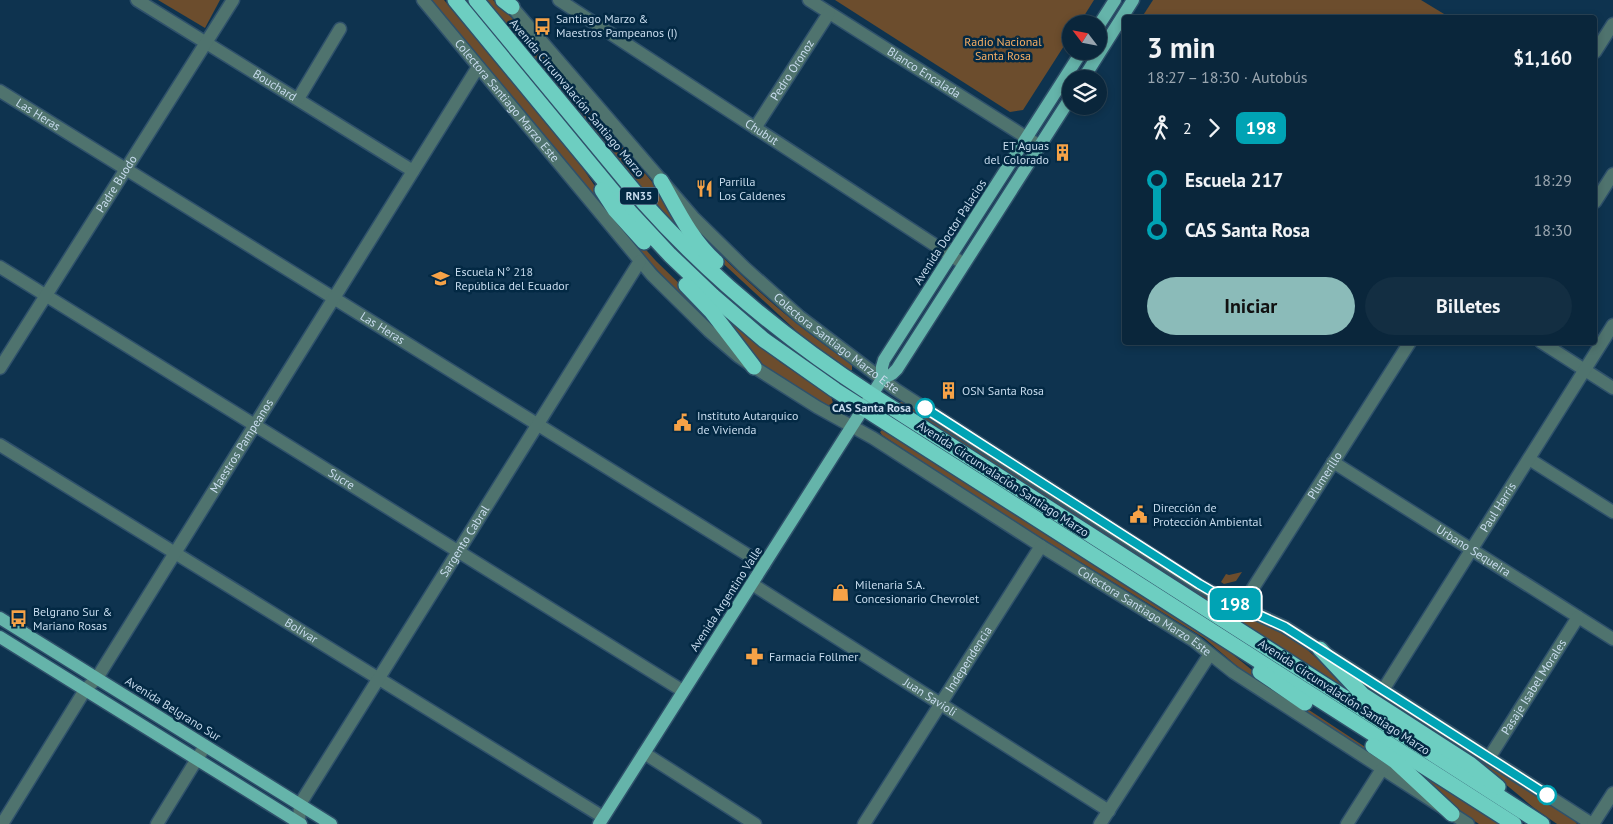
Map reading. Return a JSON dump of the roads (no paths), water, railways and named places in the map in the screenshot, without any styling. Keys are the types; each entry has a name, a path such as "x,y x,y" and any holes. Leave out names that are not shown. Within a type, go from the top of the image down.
{"highway":[{"name":"Avenida Circunvalación Santiago Marzo","path":"455,0 656,241 703,287 782,353 868,402 1519,818"},
{"name":"Avenida Circunvalación Santiago Marzo","path":"476,0 644,203 670,231 710,271 741,298 792,340 829,367 868,402 1222,637 1519,818 1542,824"},
{"path":"577,148 615,210 711,311 754,367"},
{"path":"661,181 688,229 705,252 829,367"},
{"path":"1222,637 1272,682 1395,761 1452,814"},
{"path":"1320,649 1363,695 1476,768 1519,818"}],"main road":[{"path":"1105,15 1115,0"},
{"path":"1124,15 1133,0"},
{"path":"1089,70 1122,17"},
{"name":"Avenida Doctor Palacios","path":"868,402 882,379 884,360 1076,60"},
{"name":"Avenida Doctor Palacios","path":"882,379 897,369 1062,111"},
{"name":"Avenida Argentino Valle","path":"600,822 868,402"},
{"name":"Avenida Belgrano Sur","path":"0,618 332,824"},
{"path":"0,637 300,824"}],"street":[{"name":"Bouchard","path":"138,0 414,171"},
{"name":"Padre Buodo","path":"0,368 233,0"},
{"name":"Colectora Santiago Marzo Este","path":"423,0 640,261 704,326 754,367 829,414 873,438 1194,641 1233,672 1468,824"},
{"name":"Chubut","path":"559,0 964,264"},
{"name":"Blanco Encalada","path":"809,0 1040,146"},
{"name":"Colectora Santiago Marzo Este","path":"510,2 661,181 722,246 819,333 882,379 1191,579 1241,607 1278,622 1593,824"},
{"name":"Pedro Oronoz","path":"755,128 829,12"},
{"path":"1597,49 1613,24"},
{"path":"298,99 340,29"},
{"name":"Maestros Pampeanos","path":"2,824 86,690 96,678 478,67"},
{"name":"Las Heras","path":"0,91 764,565"},
{"path":"1597,199 1613,174"},
{"name":"Sargento Cabral","path":"300,824 300,804 640,261"},
{"name":"Sucre","path":"0,267 683,691"},
{"name":"Paul Harris","path":"1383,690 1613,325"},
{"name":"Plumerillo","path":"1241,607 1408,345"},
{"path":"1546,345 1613,388"},
{"name":"Bolívar","path":"0,445 379,678 600,822"},
{"path":"1529,459 1613,512"},
{"name":"Urbano Sequeira","path":"1334,462 1613,640"},
{"name":"Independencia","path":"864,824 1041,546"},
{"name":"Juan Savioli","path":"752,584 1109,811"},
{"name":"Pasaje Isabel Morales","path":"1489,758 1578,617"},
{"path":"1100,824 1210,654"},
{"path":"157,824 206,746"},
{"path":"644,753 755,824"},
{"path":"1347,824 1382,769"},
{"path":"1593,824 1613,793"}],"place":[{"name":"Santiago Marzo & Maestros Pampeanos (I)","path":"542,26"},
{"name":"ET Aguas del Colorado","path":"1063,153"},
{"name":"Parrilla Los Caldenes","path":"705,189"},
{"name":"Escuela N° 218 República del Ecuador","path":"441,279"},
{"name":"OSN Santa Rosa","path":"948,391"},
{"name":"CAS Santa Rosa","path":"925,408"},
{"name":"Instituto Autarquico de Vivienda","path":"683,423"},
{"name":"Dirección de Protección Ambiental","path":"1139,515"},
{"name":"Milenaria S.A. Concesionario Chevrolet","path":"841,592"},
{"name":"Belgrano Sur & Mariano Rosas","path":"19,619"},
{"name":"Farmacia Follmer","path":"755,657"}],"park label":[{"name":"Radio Nacional Santa Rosa","path":"1003,49"}]}
